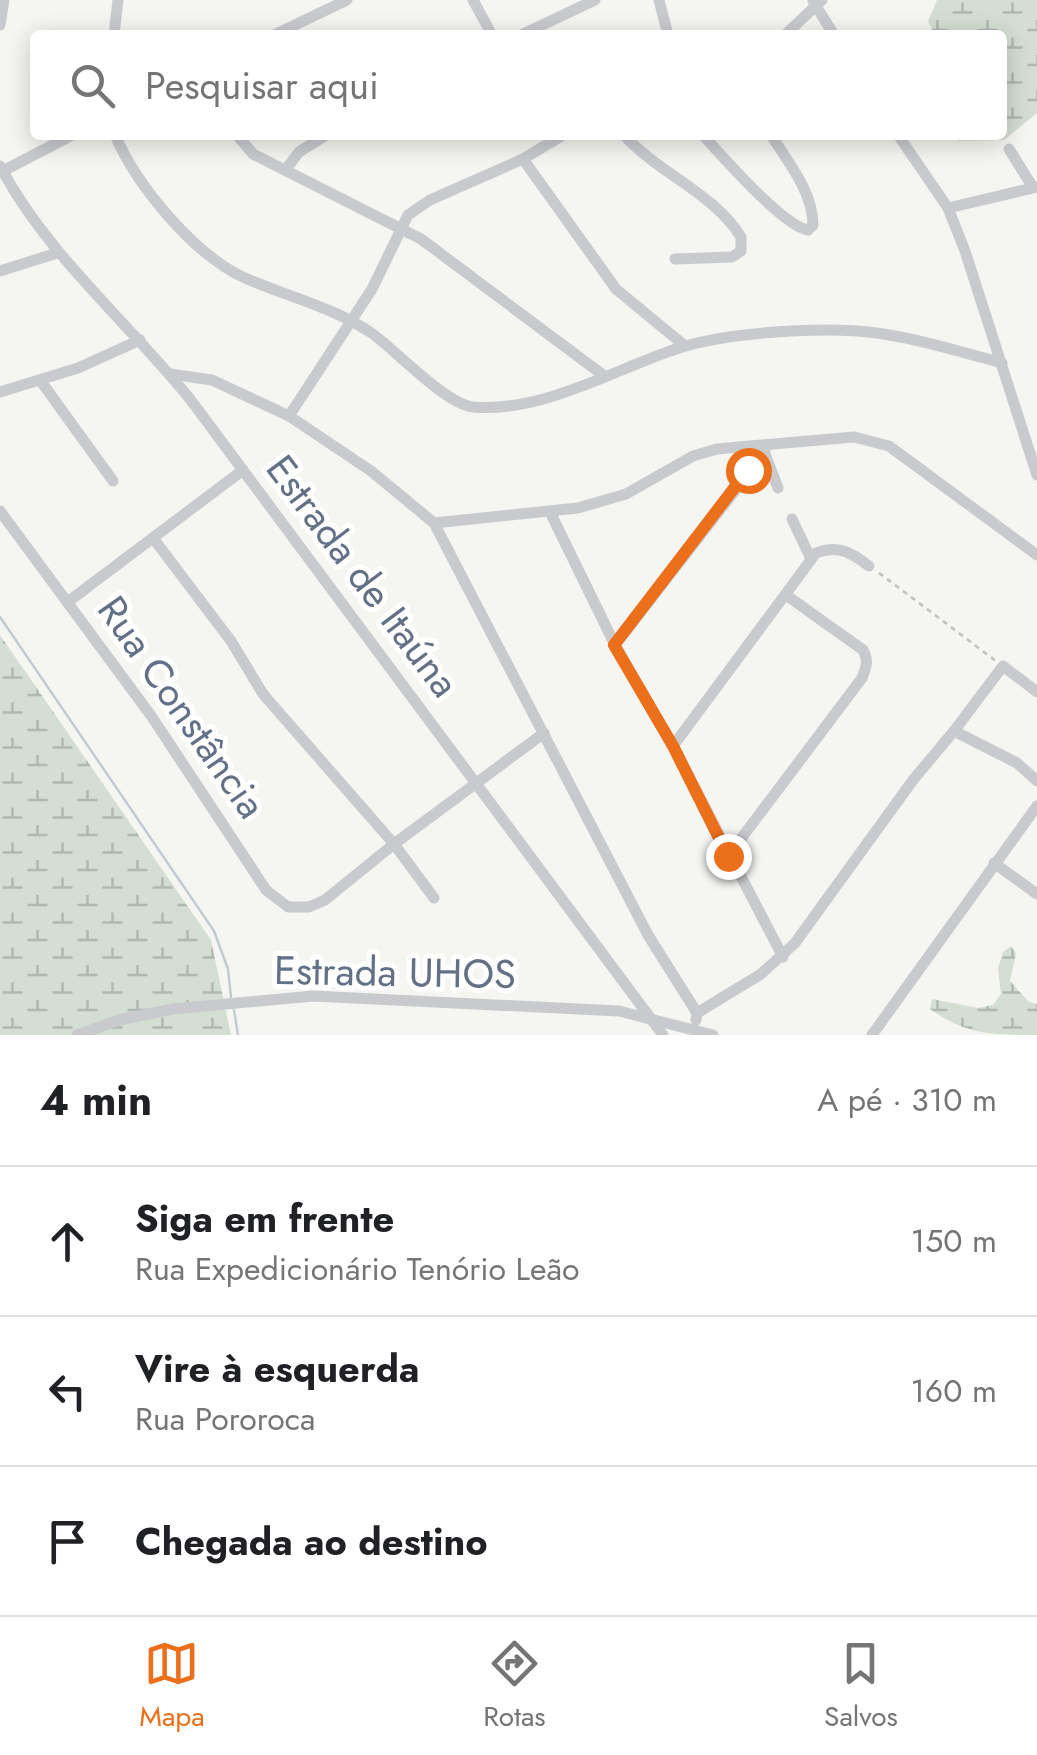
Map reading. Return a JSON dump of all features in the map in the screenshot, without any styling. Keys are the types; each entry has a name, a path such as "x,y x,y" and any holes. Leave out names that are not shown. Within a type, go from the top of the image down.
{"street":[{"path":"0,25 4,0"},
{"path":"115,30 118,0"},
{"path":"284,30 347,0"},
{"path":"473,0 489,30"},
{"path":"532,30 595,0"},
{"path":"659,0 667,30"},
{"path":"791,30 817,2 831,30"},
{"path":"1,169 62,140"},
{"path":"118,140 142,183 207,254 242,277 350,320 446,393 470,406 535,400 581,388 603,375 685,346 754,335 876,333 1002,364"},
{"path":"241,140 253,154 420,239 603,375"},
{"path":"287,168 299,152 318,140"},
{"path":"289,416 372,289 400,228 418,206 523,160 556,140"},
{"path":"629,140 652,162 714,207 741,237 742,251 732,257 676,259"},
{"path":"709,140 770,203 796,226 808,230 813,225 812,212 803,186 774,140"},
{"path":"901,140 948,208 1037,475"},
{"path":"948,208 1034,186 1009,149"},
{"path":"523,160 616,289 685,346"},
{"name":"Estrada de Itaúna","path":"1,169 57,253 170,374 663,1035"},
{"path":"0,271 57,253"},
{"path":"0,392 111,356 140,340"},
{"path":"170,374 212,380 289,416 371,472 434,523 648,935 697,1013 694,1028"},
{"path":"40,380 114,481"},
{"path":"434,523 550,512 626,494 693,456 738,446 764,449 854,437 889,446 1037,555"},
{"path":"764,449 778,488"},
{"path":"614,645 764,449"},
{"path":"69,601 243,470"},
{"name":"Rua Constância","path":"0,511 152,717 266,890 288,907 309,907 325,900 394,844"},
{"path":"550,512 614,645 673,746 782,956"},
{"path":"792,518 811,558"},
{"path":"153,538 231,641 263,694 394,844 434,898"},
{"path":"673,746 816,553 833,548 843,550 870,566"},
{"path":"728,856 866,668 864,650 786,595"},
{"path":"697,1013 761,974 782,956 1003,666 1037,692"},
{"path":"954,731 1017,763 1037,781"},
{"path":"394,844 544,733"},
{"path":"872,1035 1037,806"},
{"path":"994,864 1037,894"},
{"name":"Estrada UHOS","path":"78,1035 120,1020 173,1009 332,997 620,1011 712,1035"}],"path":[{"path":"870,566 1003,666"}],"green space":[{"path":"937,0 1037,0 1037,113 1007,138 1007,30 932,30 928,21"},
{"path":"0,635 211,940 231,1035 0,1035"},
{"path":"1011,946 1016,953 1010,981 1029,1002 1037,1004 1037,1035 980,1032 930,1009 932,999 978,1008 993,1005 1001,994 998,968 1003,952"}],"waterway":[{"path":"0,617 214,931 228,969 231,997"},
{"path":"234,1010 238,1035"}],"route":[{"path":"728,856 673,746 614,645 748,470"}]}
